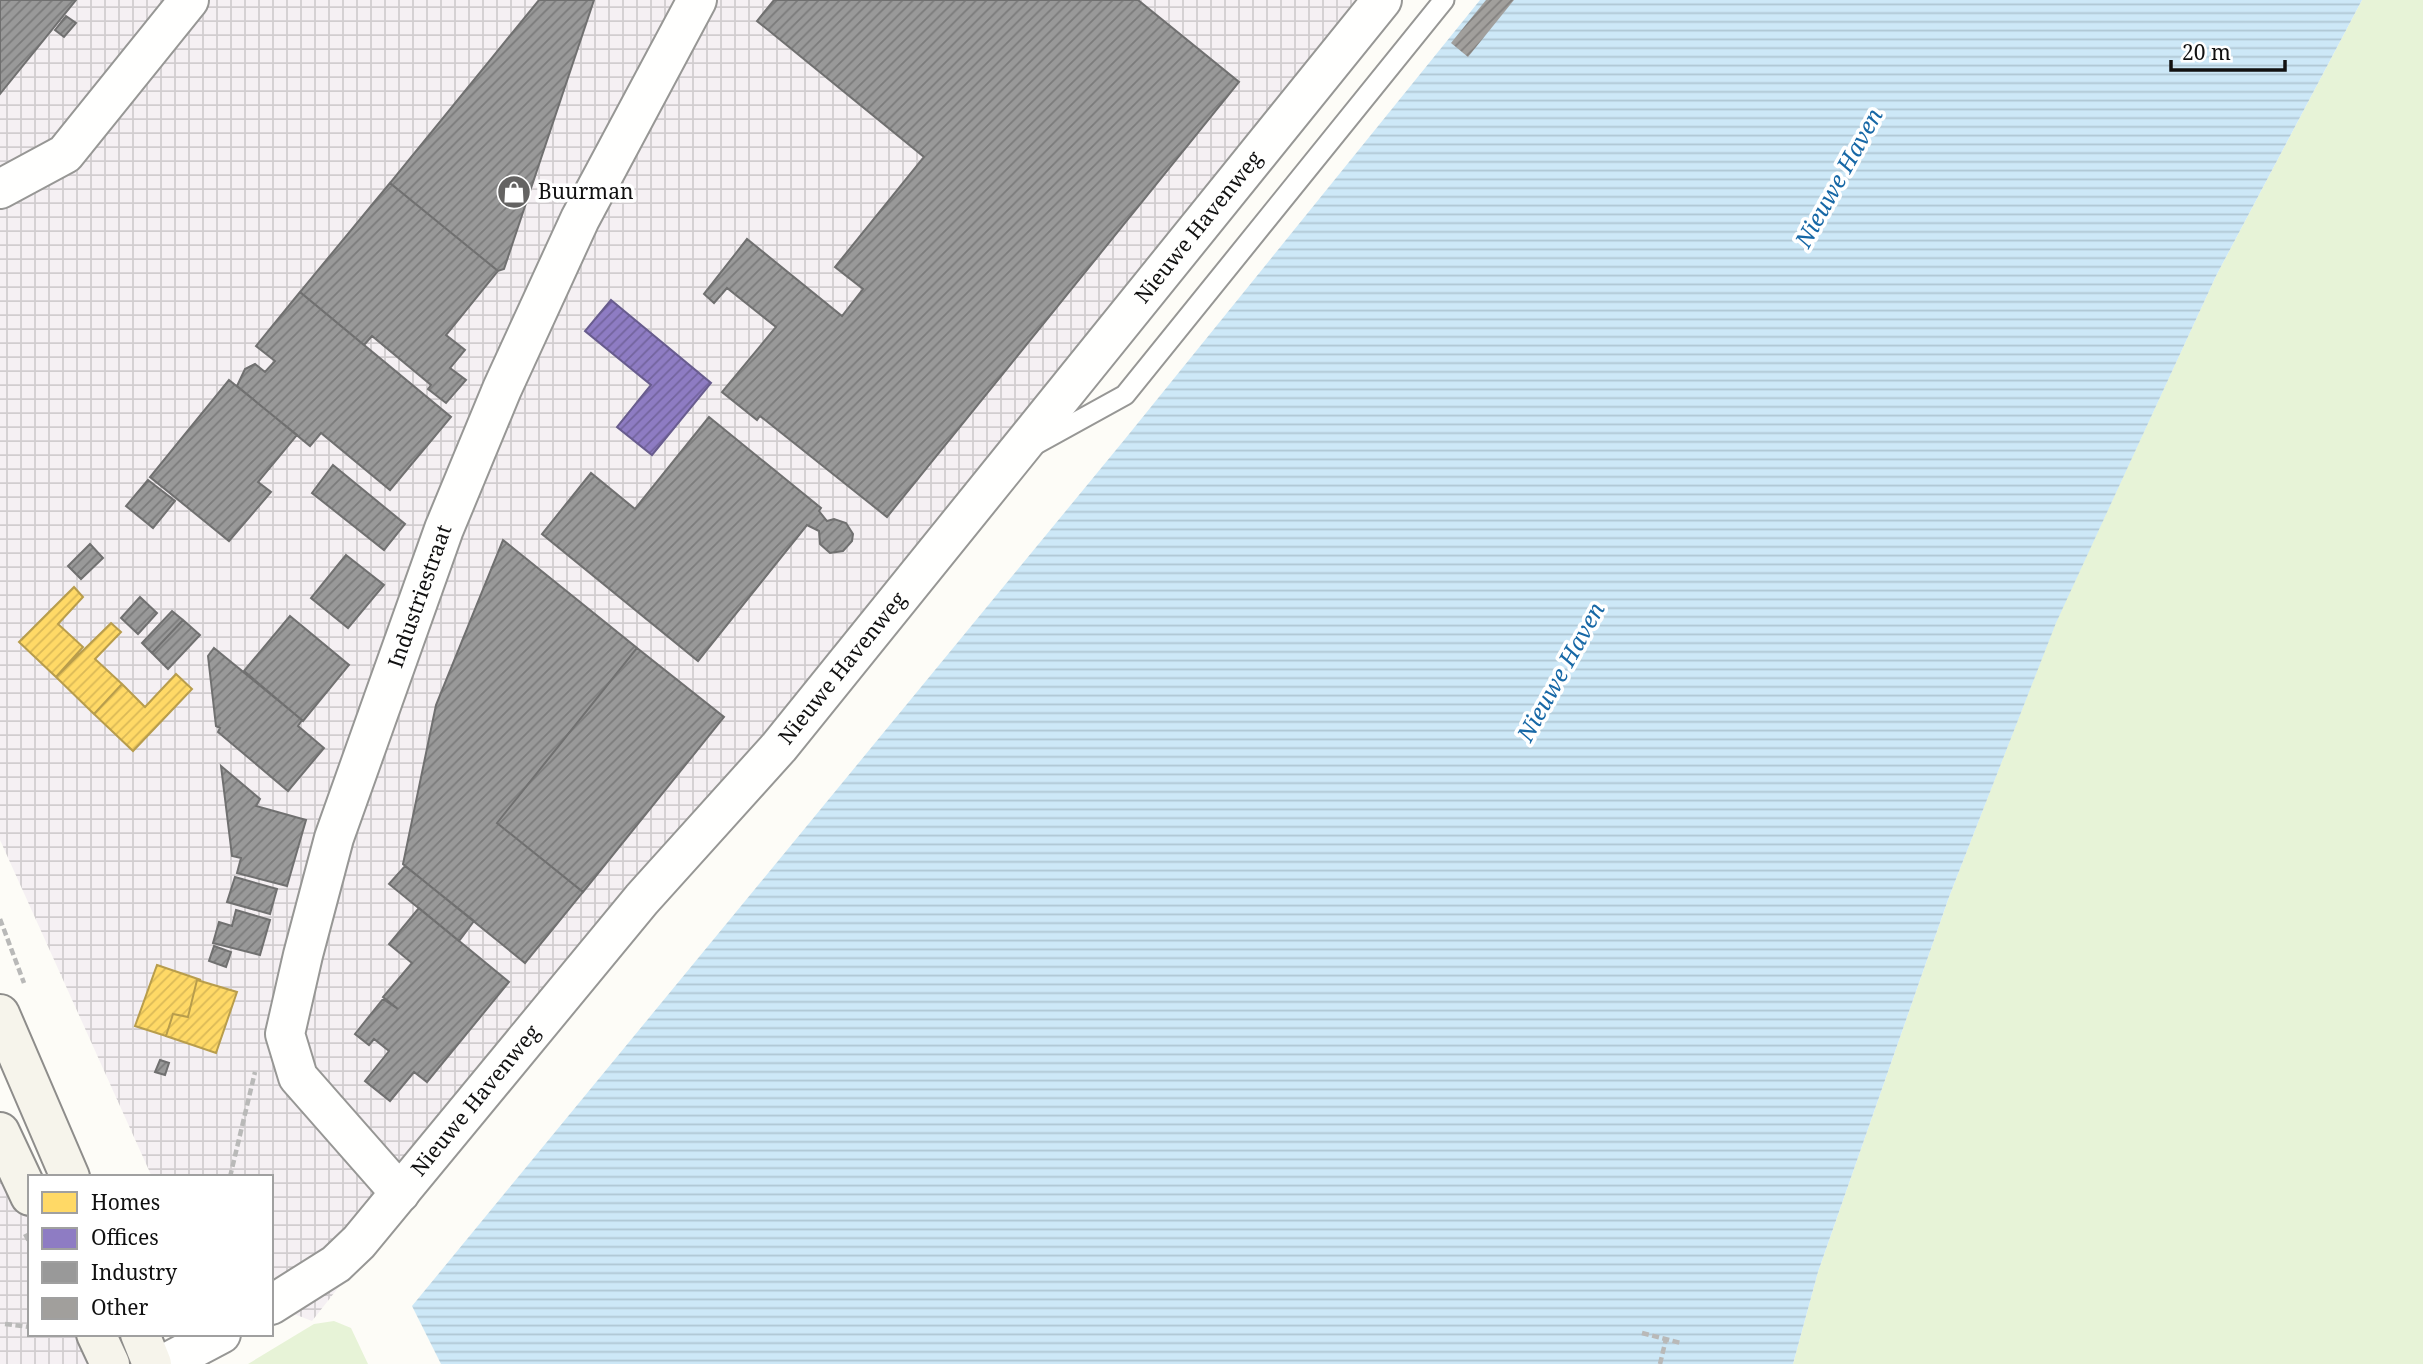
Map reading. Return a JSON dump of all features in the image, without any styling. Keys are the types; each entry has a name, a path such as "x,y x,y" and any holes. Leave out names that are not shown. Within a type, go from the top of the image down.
{"main road":[{"path":"0,1014 69,1175"},
{"path":"0,1132 28,1192"},
{"path":"97,1336 110,1364"},
{"path":"142,1336 166,1361"}],"street":[{"path":"0,189 65,154 189,0"},
{"name":"Industriestraat","path":"285,1034 334,838 444,529 502,389 580,219 697,0"},
{"name":"Nieuwe Havenweg","path":"273,1305 336,1264 400,1193 642,899 779,747 1382,0"},
{"path":"285,1034 298,1077 400,1193"},
{"path":"166,1361 217,1336"}],"lane":[{"path":"1015,455 1125,395 1444,0"}],"path":[{"path":"230,1175 258,1056 285,1034"},
{"path":"5,1324 28,1326"},
{"path":"1642,1333 1681,1343"},
{"path":"1660,1364 1666,1339"}],"shaded area":[{"path":"0,0 1355,0 312,1321 273,1306 273,1175 151,1175 0,840"},
{"path":"0,1121 28,1179 28,1336 103,1336 117,1364 0,1364"}],"green space":[{"path":"2362,0 2423,0 2423,1364 1793,1364 1818,1272 1949,897 2056,622 2216,276"},
{"path":"334,1321 351,1328 368,1364 248,1364 314,1324"}],"water":[{"name":"Nieuwe Haven","path":"1480,0 2362,0 2216,276 2056,623 1949,897 1818,1272 1793,1364 441,1364 412,1306 1125,439"}],"building: Homes":[{"path":"74,587 83,597 58,624 83,647 56,677 19,642"},
{"path":"111,623 121,632 95,659 122,684 94,714 56,677"},
{"path":"176,674 192,689 133,751 94,714 122,684 145,707"},
{"path":"157,965 201,980 197,980 188,1017 173,1014 166,1036 135,1026"},
{"path":"197,980 237,992 216,1053 166,1036 173,1014 188,1017"}],"building: Offices":[{"path":"611,300 711,383 652,455 617,427 651,385 585,331"}],"building: Industry":[{"path":"0,0 76,0 0,94"},
{"path":"539,0 594,0 504,269 498,271 390,183"},
{"path":"774,0 1138,0 1239,82 887,517 760,416 757,420 722,392 776,327 727,288 714,303 704,294 747,239 842,316 863,289 835,267 924,157 757,21"},
{"path":"66,16 76,23 64,37 55,30"},
{"path":"390,183 498,271 446,335 465,350 450,368 466,380 446,403 428,389 431,385 372,336 364,345 300,292"},
{"path":"300,292 451,417 390,490 321,433 310,446 237,386 245,369 255,364 265,372 275,361 256,346"},
{"path":"229,380 297,435 258,482 271,492 229,541 150,477"},
{"path":"709,417 821,508 819,511 827,521 834,519 846,523 853,534 852,541 843,551 830,553 820,544 819,531 807,525 698,661 542,534 591,473 635,509"},
{"path":"333,465 405,524 384,550 312,493"},
{"path":"148,480 175,501 153,528 126,506"},
{"path":"503,540 637,648 497,823 583,892 525,963 403,864 436,705"},
{"path":"90,544 103,558 81,579 68,566"},
{"path":"346,555 384,585 348,628 311,598"},
{"path":"140,597 157,613 138,634 121,618"},
{"path":"172,611 183,620 152,653 142,643"},
{"path":"290,616 349,665 303,721 244,671"},
{"path":"183,620 200,635 168,669 152,653"},
{"path":"214,648 302,720 298,726 324,748 288,791 218,732 220,728 216,726 208,656"},
{"path":"637,648 724,717 583,892 497,823"},
{"path":"221,766 260,799 256,806 306,820 287,886 237,873 241,858 232,856"},
{"path":"405,866 474,921 459,941 389,884"},
{"path":"235,877 277,889 270,914 227,902"},
{"path":"419,908 509,982 427,1082 414,1072 390,1101 365,1081 389,1051 374,1039 369,1045 355,1034 383,999 398,1009 383,997 412,963 389,944"},
{"path":"236,910 270,920 260,955 213,943 219,922 232,926"},
{"path":"214,946 231,952 226,967 209,961"},
{"path":"160,1060 169,1063 165,1075 155,1072"}],"building: Other":[{"path":"1486,0 1514,0 1468,57 1451,43"}],"place":[{"name":"Buurman","path":"514,192"}]}
